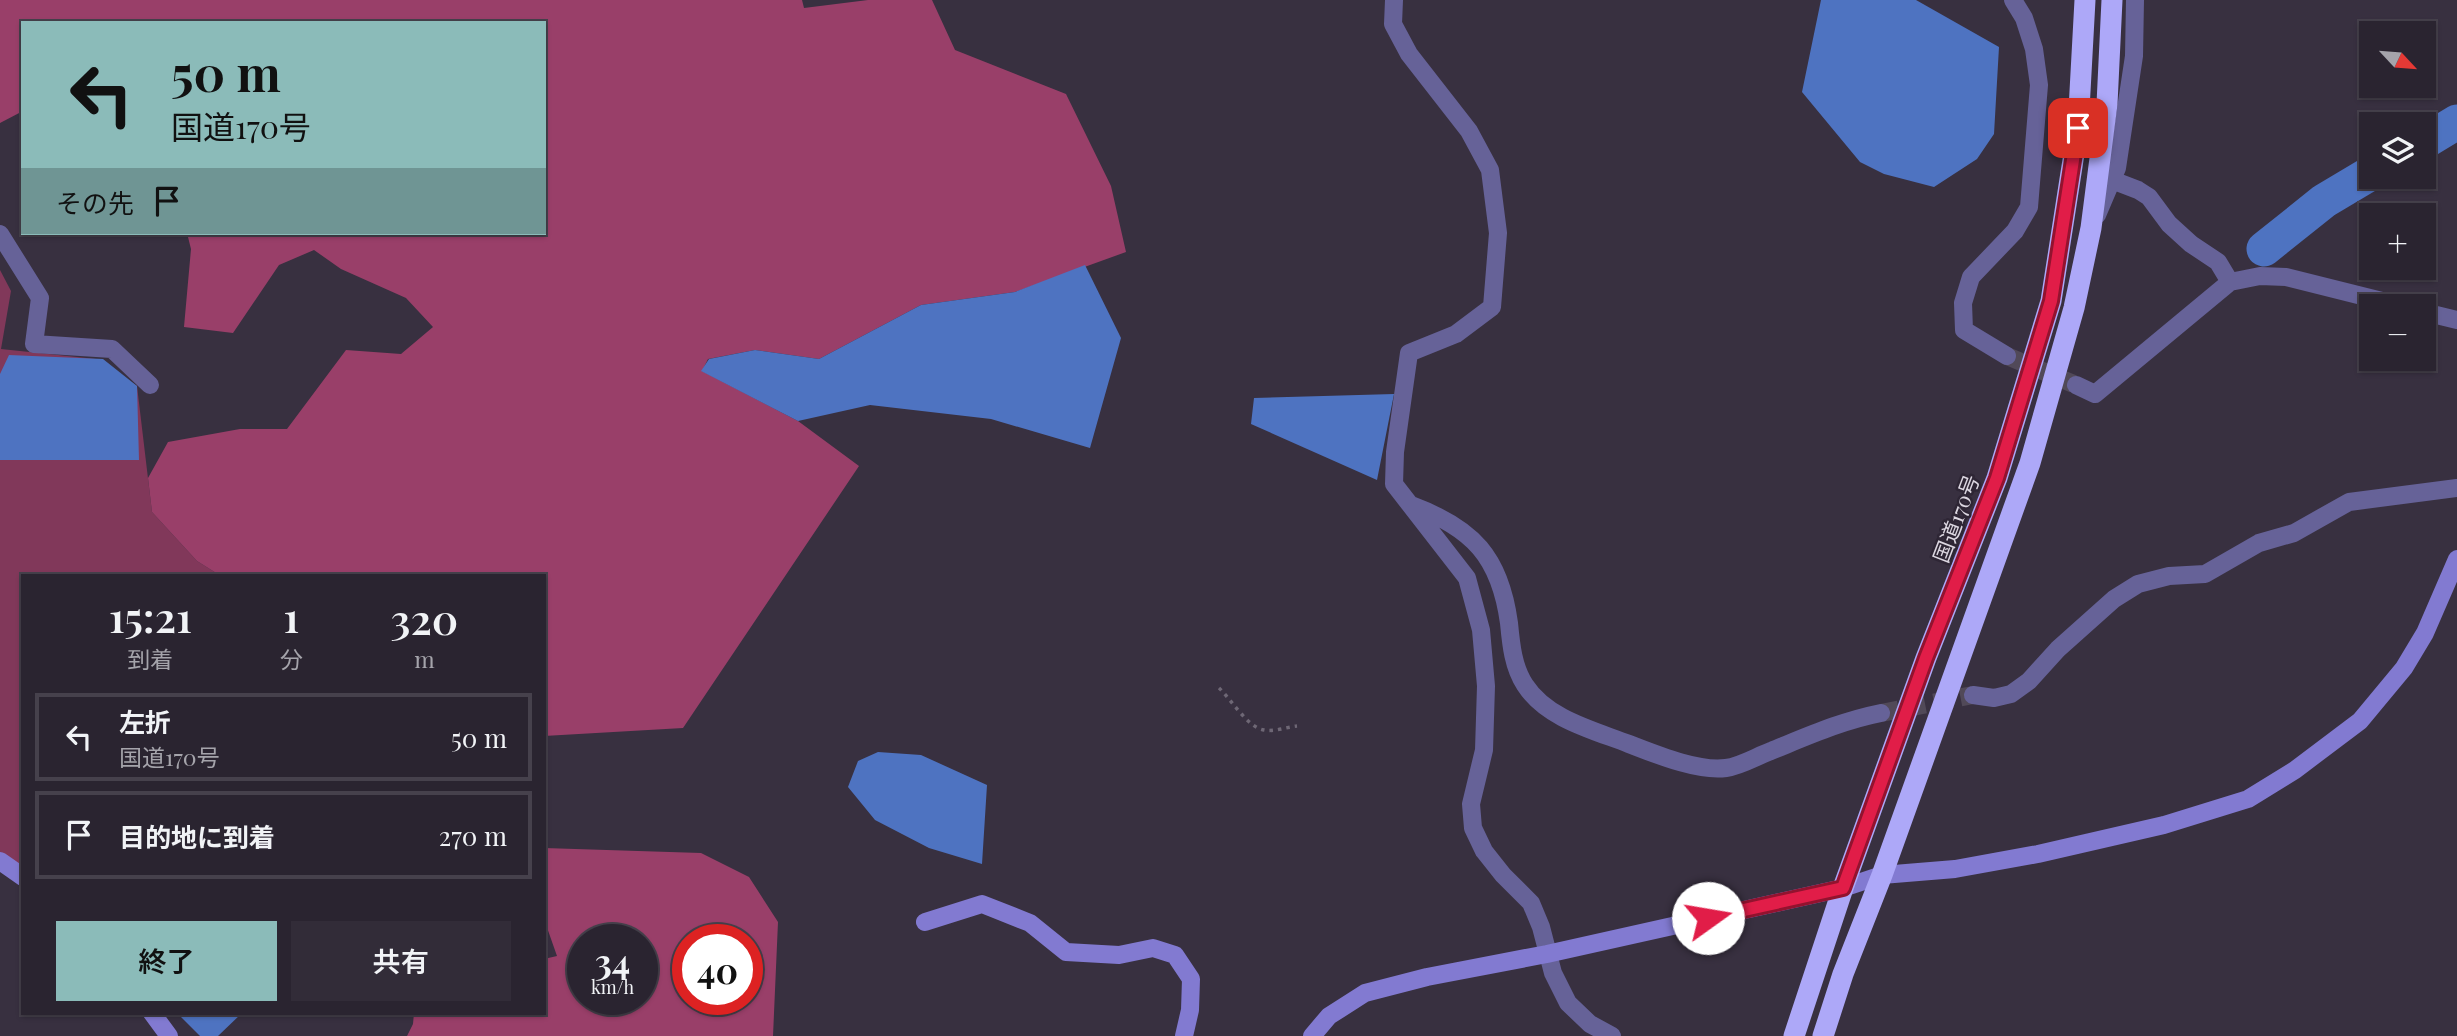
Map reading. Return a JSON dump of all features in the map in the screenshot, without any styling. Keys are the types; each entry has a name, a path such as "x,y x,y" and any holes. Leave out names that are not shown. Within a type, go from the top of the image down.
{"highway":[{"name":"国道170号","path":"1794,1036 1843,888 1926,658 1997,478 2051,301 2078,128 2085,0"},
{"path":"1823,1036 1843,974 1882,875 2030,463 2074,308 2091,228 2107,104 2112,0"}],"street":[{"path":"1394,0 1393,23 1409,54 1469,131 1490,170 1498,233 1492,307 1456,334 1409,353 1395,452 1394,484 1466,578 1481,630 1486,686 1485,750 1471,804 1473,828 1484,851 1531,903 1541,927 1553,973 1568,1003 1590,1024 1612,1036"},
{"path":"2007,356 1964,330 1963,303 1971,277 2015,231 2029,207 2039,85 2034,49 2024,18 2013,0"},
{"path":"2091,228 2117,168 2134,56 2136,0"},
{"path":"2112,180 2149,197 2169,224 2191,244 2218,262 2230,282"},
{"path":"0,234 40,298 34,344 112,349 150,385"},
{"path":"2076,385 2095,394 2230,282 2260,276 2286,277 2359,295"},
{"path":"2436,315 2457,320"},
{"path":"1973,695 1994,698 2011,694 2029,681 2058,649 2114,598 2138,584 2169,576 2205,574 2259,543 2294,533 2349,502 2457,488"},
{"path":"1410,505 1441,516 1465,531 1487,557 1498,576 1506,605 1513,658 1525,684 1543,704 1564,719 1649,751 1705,768 1728,768 1846,720 1881,713"},
{"path":"1311,1036 1329,1016 1365,993 1427,977 1547,954 1843,888 1882,875 1955,869 2038,854 2164,825 2248,799 2295,770 2360,721 2404,668 2418,645 2442,599 2457,559"},
{"path":"0,861 21,876"},
{"path":"925,922 982,904 1030,923 1066,952 1119,955 1153,948 1175,955 1191,979 1190,1010 1184,1036"},
{"path":"153,1015 169,1036"}],"path":[{"path":"1219,688 1252,726 1271,730 1297,726"}],"shaded area":[{"path":"0,0 802,0 804,8 868,0 932,0 955,50 1066,94 1111,186 1126,252 1015,292 921,305 819,359 755,350 708,359 702,371 798,421 859,466 683,728 546,736 546,574 218,574 197,561 152,512 148,478 168,442 240,429 287,429 346,350 401,354 433,327 406,298 341,269 314,250 279,265 233,333 184,327 191,249 188,235 546,235 546,21 21,21 21,112 0,123"},
{"path":"0,270 11,291 1,349 96,359 137,386 152,512 197,561 218,574 21,574 21,875 0,860"},
{"path":"546,848 701,853 749,877 778,922 773,1036 407,1036 414,1015 546,1015 546,959 557,956 546,925"}],"water":[{"path":"1821,0 1916,0 1999,47 1994,134 1977,159 1934,187 1884,174 1860,162 1802,92"},
{"path":"1085,265 1121,338 1090,448 991,419 870,405 798,421 701,371 709,359 755,350 819,359 921,305 1015,292"},
{"path":"9,355 103,359 137,386 139,460 0,460 0,374"},
{"path":"1394,394 1377,480 1251,424 1254,398"},
{"path":"878,752 921,755 987,785 982,864 929,848 875,820 848,787 858,761"},
{"path":"179,1015 240,1015 218,1036 200,1036"}],"waterway":[{"path":"2436,135 2457,122"},
{"path":"2264,249 2324,201 2359,180"}],"tunnel":[{"path":"2007,356 2076,385"},
{"path":"1881,713 1973,695"}],"route":[{"path":"1708,918 1843,888 1926,658 1997,478 2051,301 2078,128"}]}
